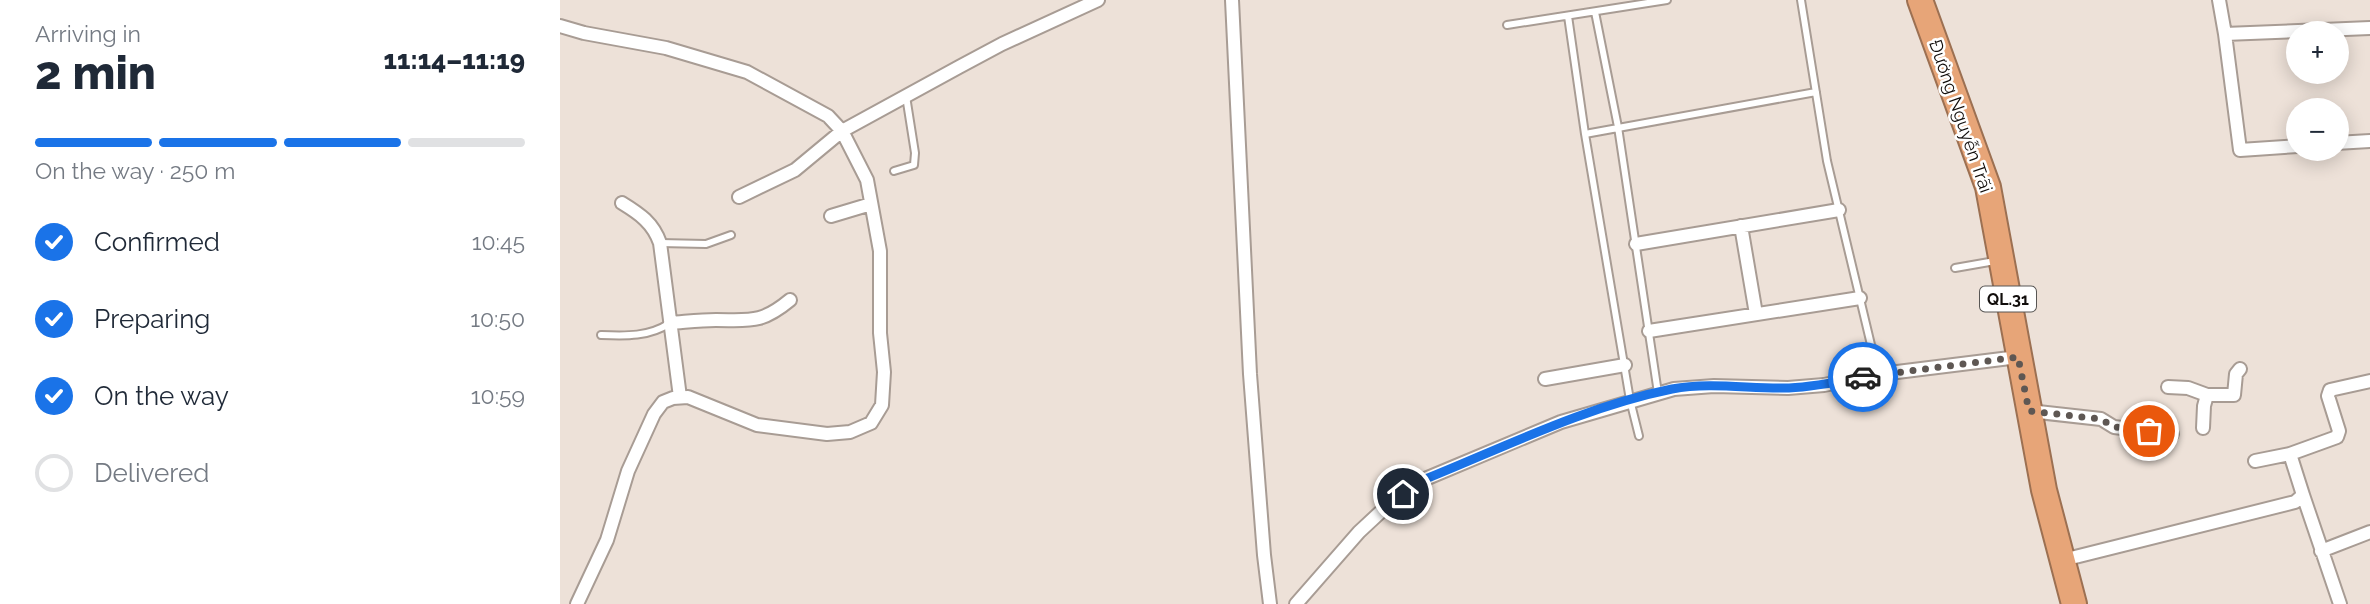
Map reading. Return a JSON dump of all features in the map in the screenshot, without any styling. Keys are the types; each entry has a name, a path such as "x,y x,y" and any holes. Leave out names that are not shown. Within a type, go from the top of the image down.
{"highway":[{"name":"Đường Nguyễn Trãi","path":"1920,0 1988,187 2045,490 2074,604"}],"street":[{"path":"738,197 795,170 842,131 1002,44 1098,0"},
{"path":"1231,0 1250,374 1270,604"},
{"path":"2218,0 2240,150 2286,147"},
{"path":"560,26 666,48 747,72 828,117 842,131 867,180 872,204 880,251 880,333 884,372 882,405 871,423 850,432 827,434 757,425 688,397 663,402 653,414 628,471 604,549 577,604"},
{"path":"2225,34 2370,28"},
{"path":"2349,142 2370,141"},
{"path":"622,203 640,214 655,228 660,243 680,397"},
{"path":"831,216 872,204"},
{"path":"1636,243 1839,210"},
{"path":"1741,226 1756,314"},
{"path":"1649,331 1860,298"},
{"path":"670,323 719,320 741,322 777,311 790,300"},
{"path":"1296,604 1359,532 1418,482 1561,422 1674,389 1825,385 1878,374 2018,357"},
{"path":"1545,379 1625,365"},
{"path":"2168,387 2188,388 2207,395 2234,395 2236,373 2240,369"},
{"path":"2255,461 2290,454 2337,437 2339,432 2328,396 2330,390 2370,381"},
{"path":"2203,428 2207,395"},
{"path":"2029,411 2101,419 2114,427 2172,433"},
{"path":"2290,454 2340,604"},
{"path":"2063,560 2295,502 2303,495"},
{"path":"2321,551 2370,532"}],"lane":[{"path":"1507,25 1667,0"},
{"path":"1801,0 1827,161 1878,374"},
{"path":"1595,12 1618,127 1658,393"},
{"path":"1569,16 1630,400 1639,436"},
{"path":"1586,134 1816,92"},
{"path":"894,171 914,165 915,153 906,96"},
{"path":"660,243 706,244 731,235"},
{"path":"1955,268 2001,260"},
{"path":"601,335 647,334 659,331 670,323"}],"way so far":[{"path":"1863,377 2018,357 2029,411 2101,419 2114,427 2149,431"}],"route":[{"path":"1403,494 1418,482 1561,422 1646,396 1674,389 1714,386 1788,388 1825,385 1863,377"}]}
